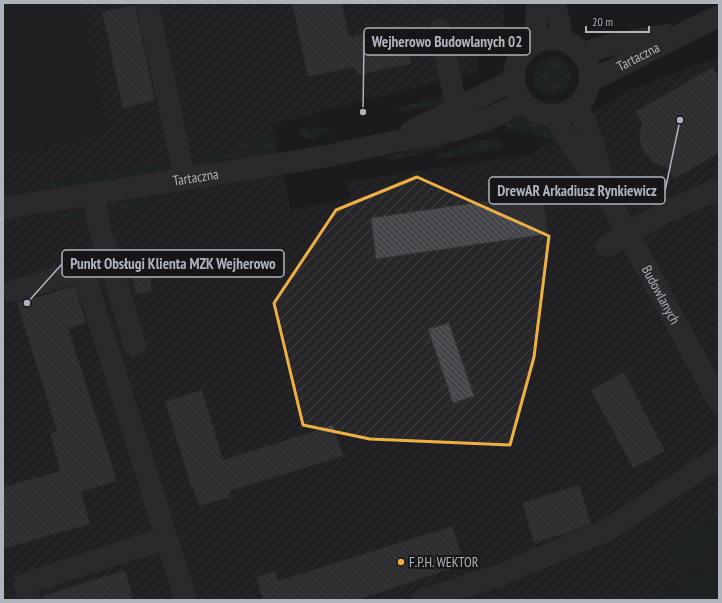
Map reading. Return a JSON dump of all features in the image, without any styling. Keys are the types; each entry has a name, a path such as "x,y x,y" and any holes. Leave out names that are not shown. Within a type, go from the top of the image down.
{"street":[{"path":"147,3 185,179"},
{"path":"535,43 537,3"},
{"path":"555,3 563,40"},
{"name":"Tartaczna","path":"591,82 719,16"},
{"path":"440,30 458,108"},
{"name":"Tartaczna","path":"582,53 614,44 686,32"},
{"path":"549,38 563,40 574,45 582,53 589,66 591,82 586,94 578,106 566,113 553,115 537,112 523,102 517,92 514,80 516,65 523,52 535,43 549,38"},
{"name":"Tartaczna","path":"387,143 514,80"},
{"name":"Tartaczna","path":"3,208 328,156 387,143 459,130 494,116 523,102"},
{"name":"Budowlanych","path":"578,106 593,143 603,188"},
{"name":"Budowlanych","path":"553,115 576,152 603,188 719,402"},
{"path":"607,246 667,211 719,189"},
{"path":"93,194 100,230 135,345"},
{"path":"13,291 83,270 186,600"},
{"path":"422,600 497,576 609,529 719,457"},
{"path":"30,600 24,584 166,538"}],"highlighted area":[{"path":"417,177 549,236 534,357 510,445 370,439 303,425 274,303 336,210"}],"shaded area":[{"path":"3,3 80,3 107,132 3,154"},
{"path":"80,3 504,3 504,40 477,47 478,72 272,124 291,210 350,198 347,182 532,154 623,93 719,57 719,600 3,600 3,154 107,132"}],"green space":[{"path":"552,57 565,63 571,76 565,89 552,95 539,89 533,76 539,63"},
{"path":"447,95 445,104 397,112 396,109"},
{"path":"519,115 531,118 547,125 557,142 522,131 508,130 503,119"},
{"path":"491,123 495,132 472,136 419,155 388,160 387,156 427,146"},
{"path":"299,128 331,128 331,130 314,139 307,139 301,134"},
{"path":"276,133 271,148 260,156 217,163 204,163 191,159 226,153 254,139"},
{"path":"498,138 503,149 435,159 434,156 472,142"},
{"path":"574,160 607,219 609,226 583,190 568,164"},
{"path":"169,162 156,171 147,174 61,188 53,187 45,181"},
{"path":"22,185 17,192 3,197 3,188"},
{"path":"154,195 155,198 127,212 112,215 120,205 125,202 136,198"},
{"path":"59,210 72,212 83,219 72,221 48,215 48,212"},
{"path":"717,515 719,517 719,553 685,574 667,545"},
{"path":"714,561 719,569 719,600 650,600 650,599"}],"building":[{"path":"292,3 342,3 349,37 402,25 411,64 357,75 355,67 308,77"},
{"path":"135,5 155,100 123,108 102,12"},
{"path":"713,67 719,78 719,153 674,179 668,168 654,163 642,149 639,136 642,123 635,112"},
{"path":"542,193 548,234 376,259 371,218"},
{"path":"150,275 152,291 136,294 133,278"},
{"path":"75,286 86,323 68,328 117,481 81,492 90,524 3,549 3,487 60,471 50,434 57,431 17,303"},
{"path":"449,323 474,396 453,403 428,329"},
{"path":"624,372 665,451 633,468 591,390"},
{"path":"202,390 223,460 333,425 343,456 230,491 231,497 199,506 193,487 191,487 165,401"},
{"path":"579,485 591,523 570,532 534,543 522,503"},
{"name":"F.P.H. WEKTOR","path":"452,526 465,564 357,600 263,600 256,577 275,571 278,581"},
{"path":"125,570 134,600 44,600 43,596"}],"place":[{"name":"Wejherowo Budowlanych 02","path":"363,112"},
{"name":"DrewAR Arkadiusz Rynkiewicz","path":"680,120"},
{"name":"Punkt Obsługi Klienta MZK Wejherowo","path":"27,303"},
{"name":"F.P.H. WEKTOR","path":"401,562"}]}
